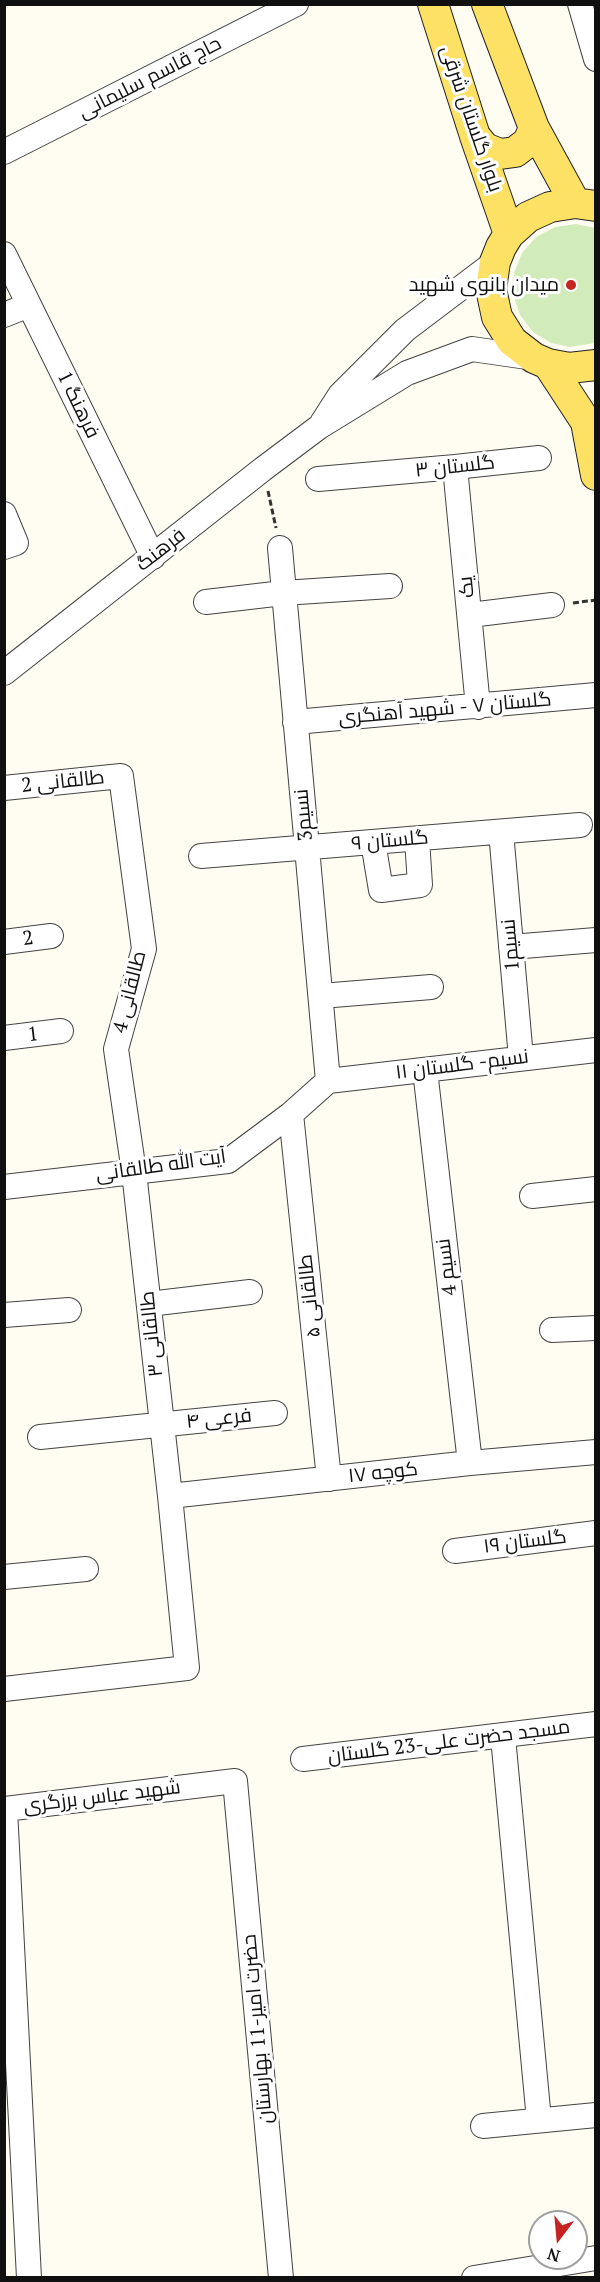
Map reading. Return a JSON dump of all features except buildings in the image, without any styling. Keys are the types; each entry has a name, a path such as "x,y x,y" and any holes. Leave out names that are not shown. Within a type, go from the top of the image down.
{"main road":[{"name":"بلوار گلستان شرقی","path":"433,4 509,234"},
{"path":"488,4 534,128 585,205"},
{"path":"475,136 485,148 500,154 515,152 528,142 534,128"},
{"path":"585,205 550,207 528,217 509,234 495,262 491,290 497,317 512,341 541,361 591,416 596,475"},
{"path":"541,361 569,368 596,365"}],"street":[{"name":"حاج قاسم سلیمانی","path":"4,152 296,4"},
{"path":"580,4 596,59"},
{"name":"فرهنگ 1","path":"4,254 153,556"},
{"name":"فرهنگ","path":"319,427 340,395 405,330 495,262"},
{"path":"4,315 29,305"},
{"name":"فرهنگ","path":"4,673 319,427 407,373 472,349 541,361"},
{"name":"گلستان ۳","path":"318,479 539,458"},
{"name":"یک","path":"455,467 478,707"},
{"path":"4,514 16,543 4,547"},
{"name":"نسیم3","path":"280,548 328,1081"},
{"path":"206,602 283,593 390,586"},
{"path":"470,615 552,605"},
{"name":"گلستان ۷ - شهید آهنگری","path":"295,722 596,695"},
{"name":"طالقانی 2","path":"4,788 121,776"},
{"name":"طالقانی 4","path":"121,776 144,949 116,1049 134,1172"},
{"name":"گلستان ۹","path":"201,856 580,825"},
{"name":"نسیم1","path":"501,832 522,1058"},
{"path":"373,842 381,890 420,885 417,838"},
{"name":"2","path":"4,942 51,936"},
{"path":"511,947 596,940"},
{"path":"321,996 431,987"},
{"name":"1","path":"4,1038 61,1031"},
{"name":"نسیم- گلستان ۱۱","path":"328,1081 596,1050"},
{"name":"نسیم 4","path":"425,1070 470,1463"},
{"name":"آیت الله طالقانی","path":"4,1187 228,1161 291,1114 328,1081"},
{"name":"طالقانی ۵","path":"291,1114 329,1479"},
{"name":"طالقانی ۳","path":"4,1689 187,1668 134,1172"},
{"path":"532,1196 596,1189"},
{"path":"149,1304 250,1292"},
{"path":"4,1315 69,1310"},
{"path":"552,1330 596,1328"},
{"name":"فرعی ۴","path":"40,1437 274,1413"},
{"name":"کوچه ۱۷","path":"170,1496 470,1463 596,1452"},
{"name":"گلستان ۱۹","path":"455,1551 596,1533"},
{"path":"4,1577 87,1569"},
{"name":"مسجد حضرت علی-23 گلستان","path":"303,1759 503,1737 596,1724"},
{"path":"503,1737 539,2120"},
{"name":"شهید عباس برزگری","path":"29,2277 5,1809 235,1782"},
{"name":"حضرت امیر-11 بهارستان","path":"235,1782 281,2277"},
{"path":"483,2126 596,2115"},
{"path":"474,2277 596,2258"}],"path":[{"path":"263,469 280,548"}],"green space":[{"path":"576,224 595,228 595,343 570,347 551,343 533,332 520,315 513,294 514,273 522,253 536,237 555,227"}],"place":[{"name":"میدان بانوی شهید","path":"571,285"}]}
